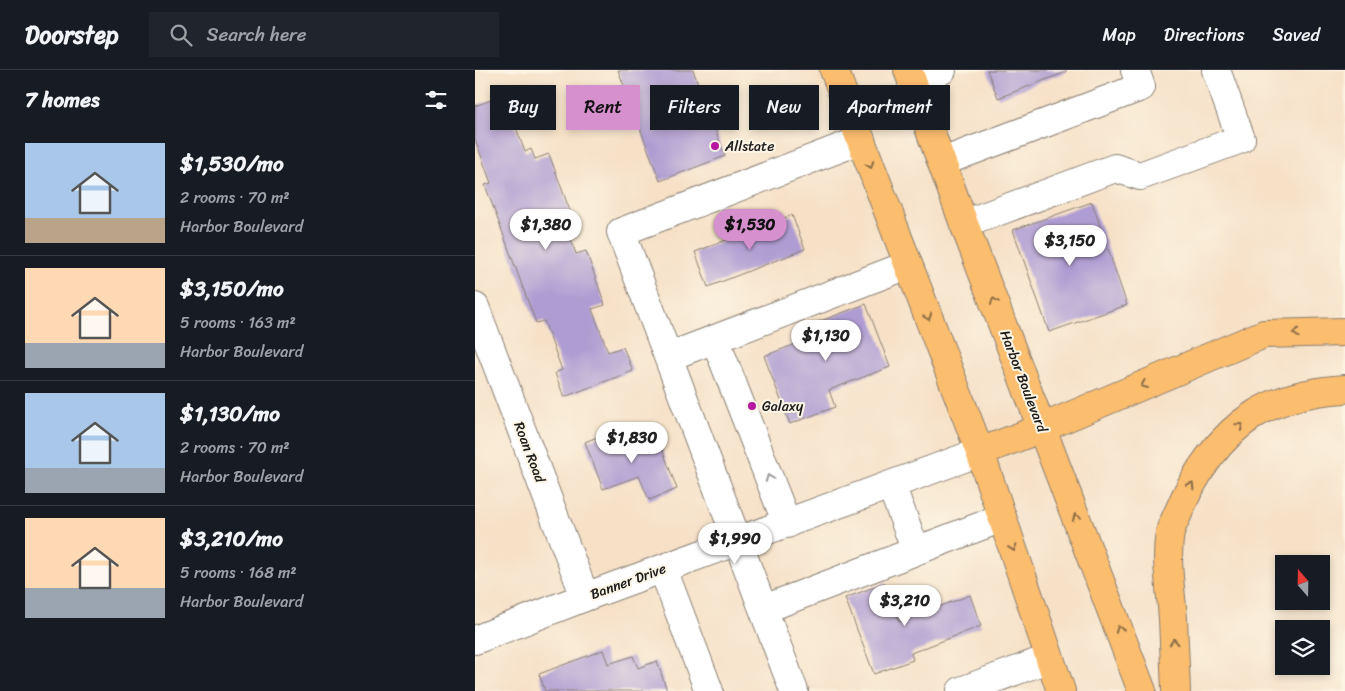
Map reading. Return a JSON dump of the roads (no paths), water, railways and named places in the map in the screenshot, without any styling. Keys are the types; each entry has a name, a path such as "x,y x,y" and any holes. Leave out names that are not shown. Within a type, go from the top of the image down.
{"main road":[{"path":"834,70 980,452 1061,691"},
{"name":"Harbor Boulevard","path":"910,76 964,224 1142,691"},
{"path":"980,452 1042,428 1264,334 1345,332"},
{"path":"1176,691 1173,619 1168,568 1170,531 1187,491 1206,461 1228,436 1255,414 1289,398 1320,390 1345,389"}],"street":[{"path":"910,76 942,70"},
{"path":"942,162 1141,87 1135,70"},
{"path":"964,224 1115,168 1139,176 1241,139 1216,70"},
{"path":"794,691 621,232 861,140"},
{"path":"668,357 908,264"},
{"name":"Roan Road","path":"475,307 585,597"},
{"path":"715,339 787,524"},
{"name":"Banner Drive","path":"475,640 585,597 980,452"},
{"path":"891,485 916,551"},
{"path":"764,609 1003,518"},
{"path":"663,569 709,691"},
{"path":"961,691 1050,658"}],"place":[{"name":"Allstate","path":"715,146"},
{"name":"Galaxy","path":"752,406"}]}
